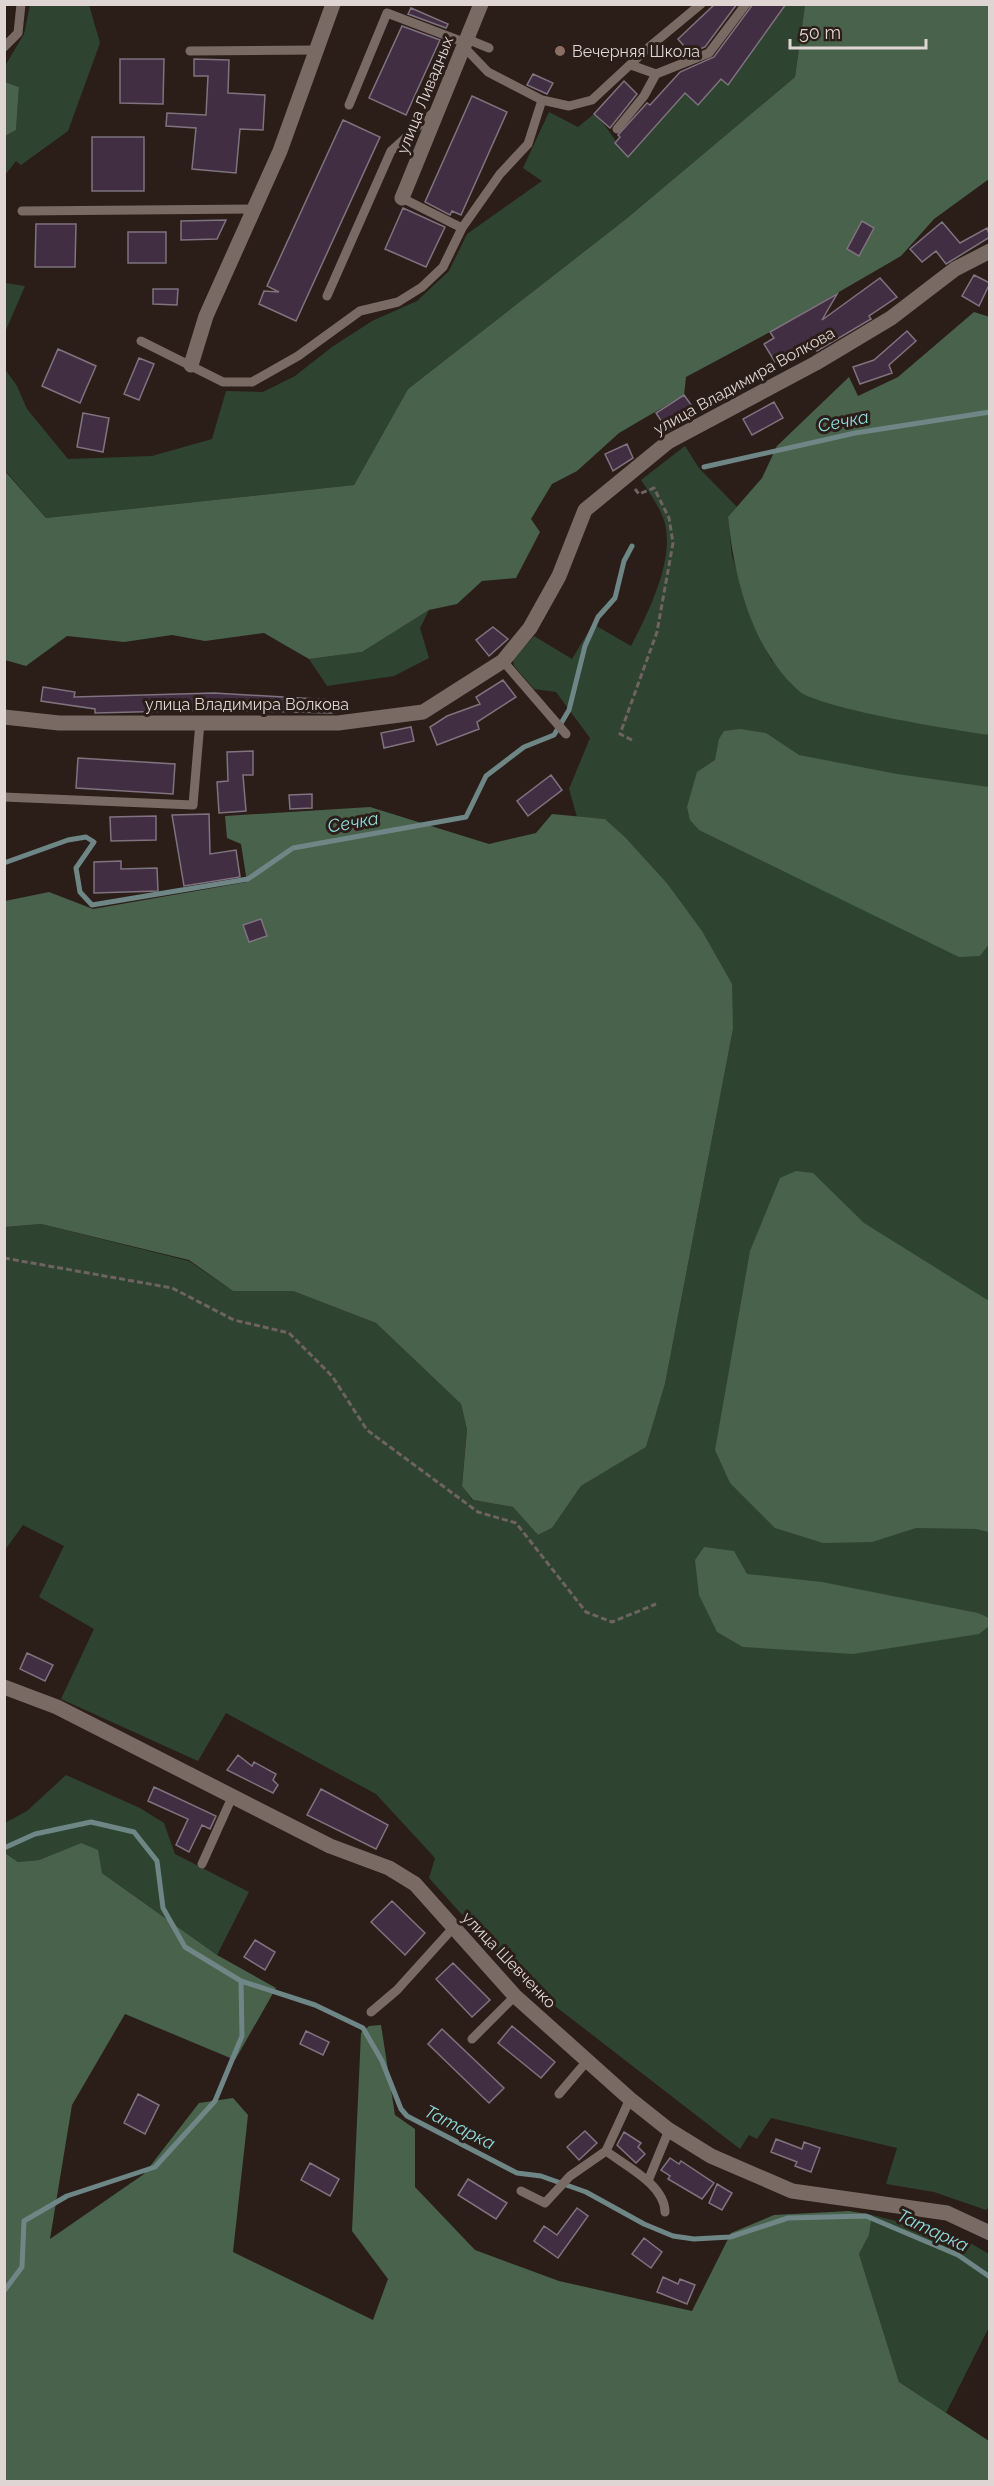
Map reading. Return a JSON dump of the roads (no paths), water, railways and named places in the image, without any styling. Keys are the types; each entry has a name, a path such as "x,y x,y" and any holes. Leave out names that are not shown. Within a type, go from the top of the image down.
{"street":[{"path":"191,364 206,316 280,151 333,4"},
{"name":"улица Ливадных","path":"402,198 481,4"},
{"name":"улица Владимира Волкова","path":"4,717 59,723 338,723 423,712 503,661 530,628 559,576 585,510 668,442 816,363 891,318 955,269 990,251"},
{"name":"улица Шевченко","path":"4,1687 57,1707 330,1846 389,1868 415,1884 514,1996 630,2099 669,2130 711,2156 792,2191 947,2213 990,2233"}],"lane":[{"path":"4,47 18,33 21,4"},
{"path":"465,43 488,72 542,100 569,106 592,100 648,48 701,4"},
{"path":"617,129 644,96 656,74 709,53 746,4"},
{"path":"349,105 387,13 465,43 489,48"},
{"path":"190,51 316,51"},
{"path":"631,65 656,74"},
{"path":"141,341 223,382 252,382 298,356 360,311 398,302 422,287 443,267 462,228 500,174 528,144 542,100"},
{"path":"327,296 391,151 439,107"},
{"path":"402,198 462,228"},
{"path":"22,211 254,209"},
{"path":"503,661 566,734"},
{"path":"4,797 193,805 200,722"},
{"path":"202,1864 233,1795"},
{"path":"371,2012 397,1990 453,1928"},
{"path":"472,2039 514,1996"},
{"path":"559,2094 587,2061"},
{"path":"521,2191 545,2203 570,2176 606,2151 630,2099"},
{"path":"648,2181 669,2130"},
{"path":"606,2151 648,2181 665,2202 666,2212"}],"waterway":[{"name":"Сечка","path":"704,467 855,433 990,412"},
{"name":"Сечка","path":"4,863 68,840 86,837 94,842 76,868 80,892 92,905 248,879 293,848 466,817 486,776 524,747 554,735 569,710 585,646 598,617 615,598 624,561 632,546"},
{"name":"Татарка","path":"4,1848 35,1834 91,1822 134,1832 157,1861 163,1908 185,1947 241,1981 315,2005 363,2028 382,2061 401,2109 407,2116 517,2173 541,2176 586,2192 644,2224 673,2236 694,2239 730,2237 788,2218 866,2216 958,2255 990,2277"},
{"path":"4,2291 22,2267 24,2221 67,2196 155,2167 215,2101 242,2036 241,1981"}],"place":[{"name":"Вечерняя Школа","path":"560,51"}]}
